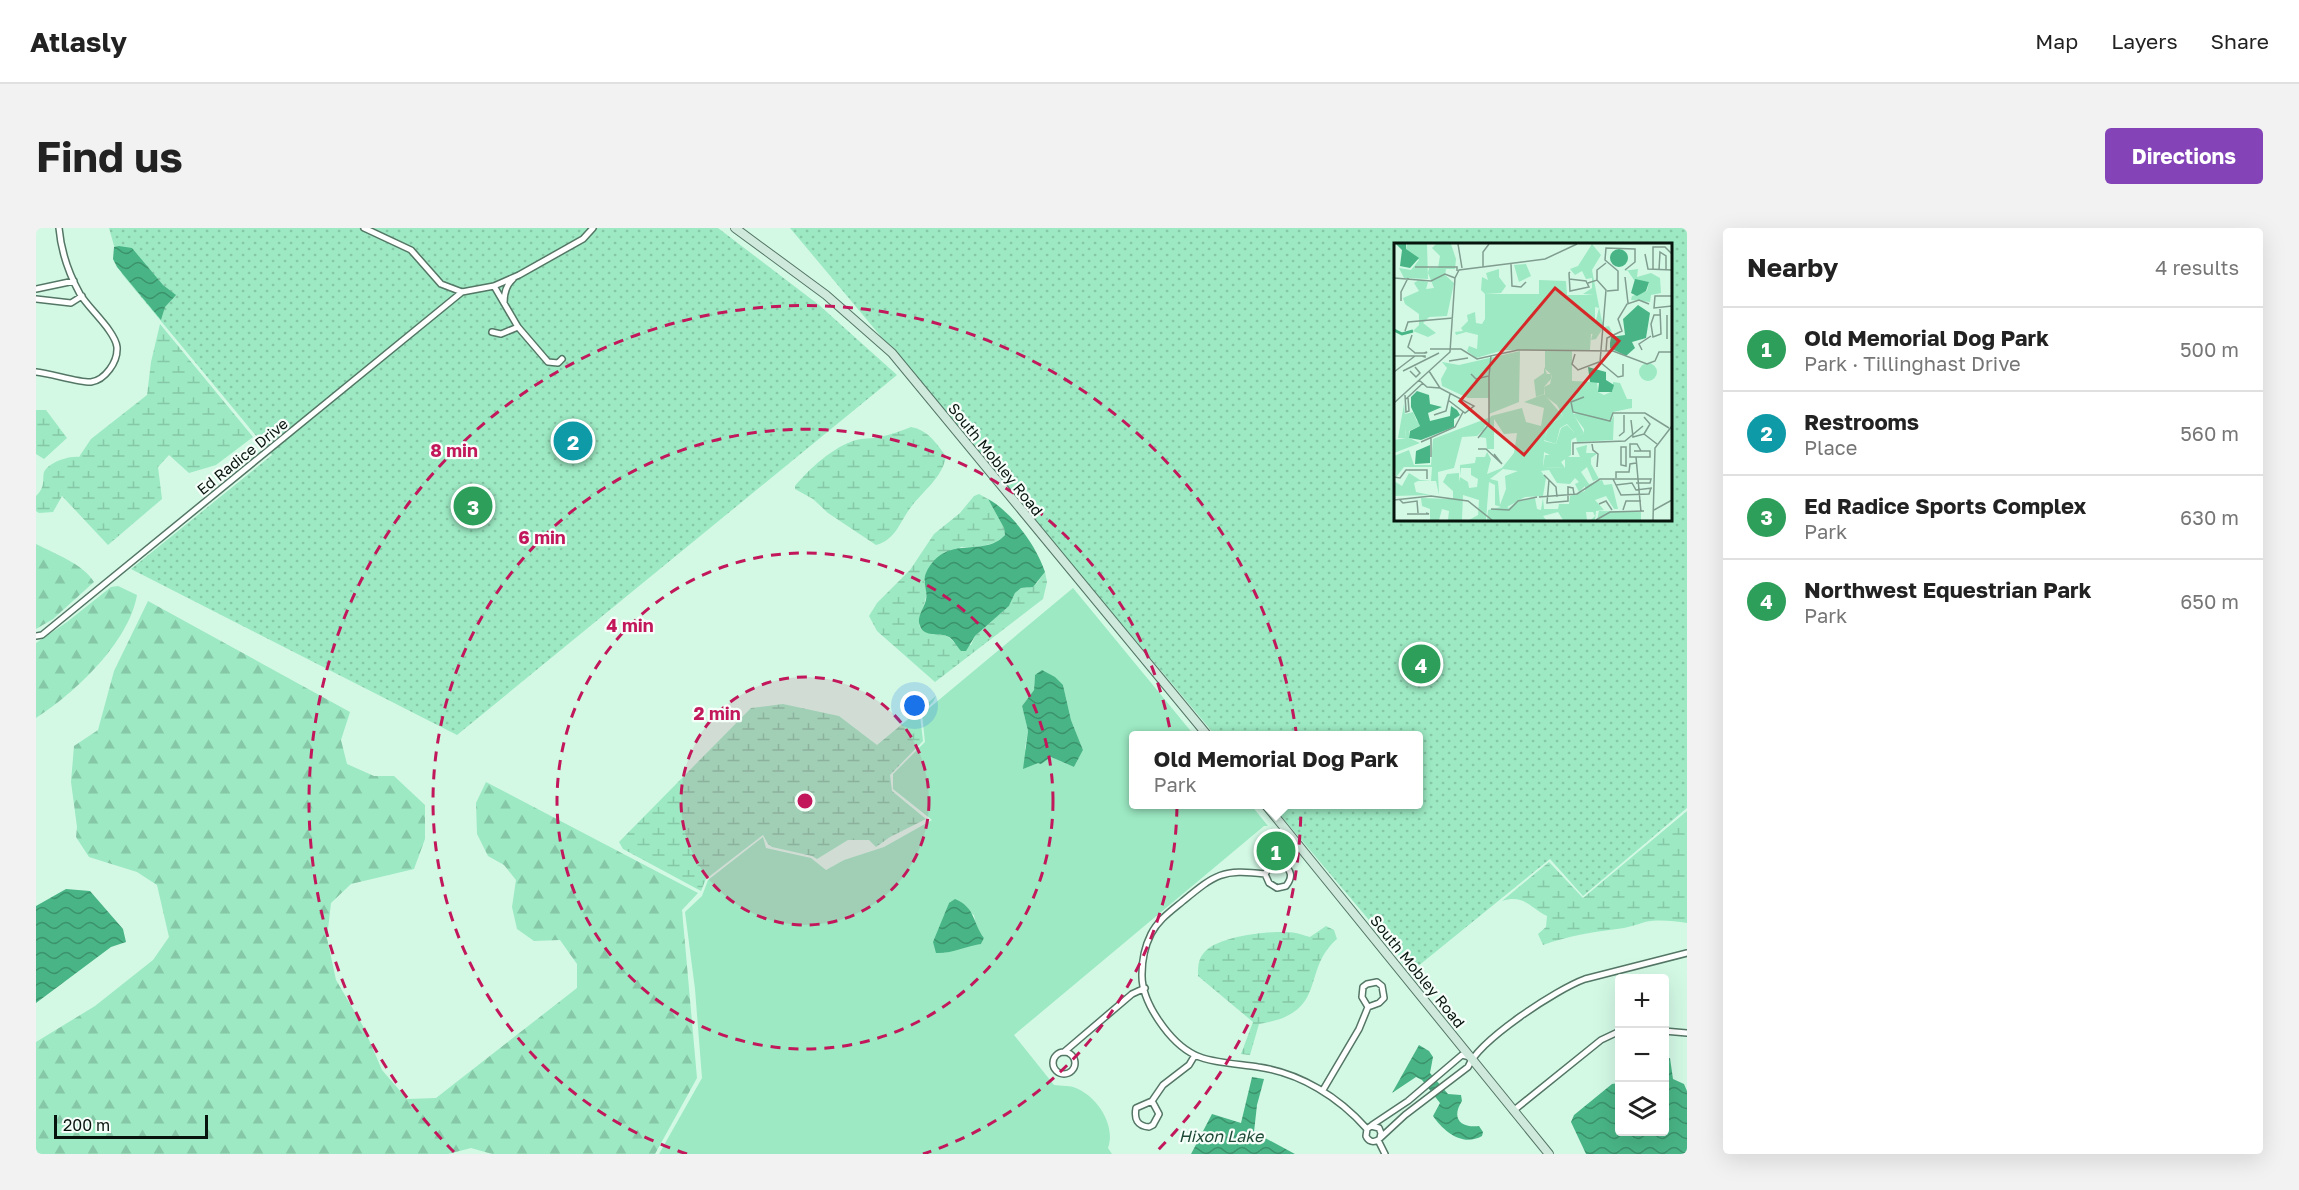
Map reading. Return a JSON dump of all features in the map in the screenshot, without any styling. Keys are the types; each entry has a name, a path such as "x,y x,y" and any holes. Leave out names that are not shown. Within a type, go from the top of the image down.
{"street":[{"path":"36,372 91,381 105,375 111,368 116,354 117,346 113,337 74,282 64,255 59,228"},
{"path":"364,228 411,250 441,284 462,292"},
{"name":"Ed Radice Drive","path":"36,636 51,627 462,292 494,286 519,275 584,239 593,228"},
{"name":"South Mobley Road","path":"735,228 826,295 892,353 1205,731"},
{"path":"504,304 508,284 519,275"},
{"path":"36,289 74,282"},
{"path":"494,286 518,327 548,362 558,363 562,359"},
{"path":"36,298 71,303 82,296"},
{"path":"492,332 501,334 518,327"},
{"name":"South Mobley Road","path":"1269,809 1549,1154"},
{"path":"1282,864 1291,874 1286,886 1277,888 1269,883 1265,874 1269,868 1282,864"},
{"path":"1265,874 1240,871 1224,873 1211,878 1165,916 1152,932 1144,954 1141,976 1151,1007 1167,1034 1195,1055 1261,1067 1289,1075 1323,1090 1369,1127 1380,1130 1379,1139 1386,1154"},
{"path":"1472,1058 1462,1055 1422,1090 1369,1127 1366,1136 1368,1140 1374,1142 1379,1139 1405,1115 1468,1067 1472,1058 1533,1007 1569,984 1687,953"},
{"path":"1323,1090 1359,1029 1368,1007 1379,1003 1384,998 1382,986 1377,982 1363,987 1362,996 1368,1007"},
{"path":"1064,1052 1073,1057 1075,1063 1072,1070 1064,1074 1057,1071 1053,1061 1057,1055 1064,1052 1132,994 1145,988"},
{"path":"1669,1031 1687,1033"},
{"path":"1513,1111 1601,1040 1615,1033"},
{"path":"1152,1101 1159,1114 1157,1120 1149,1127 1140,1125 1135,1114 1136,1108 1152,1101 1163,1085 1189,1065 1195,1055"},
{"path":"1432,1082 1439,1091"}],"green space":[{"path":"109,228 718,228 819,305 897,375 457,735 131,569 272,455 122,274"},
{"path":"790,228 1687,228 1687,808 1583,896 1550,859 1412,971 1275,809 1423,809 1423,731 1212,731"},
{"path":"160,324 253,437 216,465 189,473 169,455 158,467 162,499 108,545 62,496 53,512 39,513 36,511 36,496 42,488 44,471 49,466 71,457 79,457 91,439 147,395 151,362"},
{"path":"36,410 46,410 67,438 44,459 36,454"},
{"path":"911,427 927,434 946,456 937,477 911,507 893,534 883,543 876,545 828,513 813,499 795,489 795,486 815,465 847,443 895,433"},
{"path":"979,494 988,499 1004,528 1005,535 990,544 961,547 924,581 926,595 919,624 921,629 946,636 957,645 971,645 975,636 1009,606 1015,593 1021,588 1037,583 1045,572 1047,582 1043,599 935,682 877,631 869,616 877,603 910,570 934,534 960,513 974,496"},
{"path":"36,544 83,569 94,582 53,619 36,629"},
{"path":"118,586 137,595 132,613 123,631 112,648 83,680 36,718 36,643 111,587"},
{"path":"1073,588 1191,731 1129,731 1129,809 1254,809 1268,826 1264,826 1014,1035 1054,1085 1078,1089 1098,1106 1104,1114 1110,1131 1108,1148 1112,1154 659,1154 702,1078 695,989 685,912 702,896 708,880 763,837 766,848 811,858 826,870 844,860 884,847 932,820 893,789 893,774 925,742 922,714","holes":["1035,675 1063,685 1071,720 1083,750 1074,767 1051,757 1041,763 1025,749 1028,731 1022,706 1034,690","949,903 974,915 976,926 984,938 981,944 964,946 944,953 943,919"]},
{"path":"148,601 350,712 341,740 347,764 374,776 394,776 425,805 425,839 414,869 351,884 331,903 327,938 336,980 363,1026 382,1070 407,1099 436,1098 577,988 577,964 560,940 534,941 517,929 512,907 516,880 504,865 488,856 477,834 476,803 486,782 698,893 682,910 697,1078 655,1154 492,1154 471,1148 448,1154 36,1154 36,1042 95,1006 153,960 169,937 157,885 137,872 89,857 76,837 77,827 71,782 74,746 98,730 114,671"},
{"path":"936,696 920,715 923,741 890,775 892,791 926,819 890,837 876,847 869,840 848,840 817,859 772,847 763,835 706,879 701,891 623,849 619,842 751,708 783,704 839,716 877,745"},
{"path":"1687,811 1687,923 1650,921 1543,945 1538,934 1546,927 1547,916 1516,899 1502,901 1549,862 1583,898"},
{"path":"1326,926 1334,930 1337,939 1326,951 1319,964 1305,1001 1296,1011 1281,1019 1259,1024 1250,1055 1241,1054 1253,1022 1198,976 1201,956 1218,943 1242,936 1293,932 1310,937"}],"water":[{"path":"114,247 132,248 163,285 176,295 165,307 161,320 117,267 113,259"},
{"path":"988,499 1006,512 1030,541 1045,572 1033,587 1021,588 1015,593 1009,606 975,636 966,651 961,651 949,637 925,632 920,626 920,616 926,596 925,576 934,561 944,553 954,549 986,545 996,542 1005,535 1004,528"},
{"path":"1042,670 1055,677 1063,685 1071,720 1083,750 1074,767 1051,757 1041,764 1023,769 1028,731 1022,706 1034,690 1035,675"},
{"path":"66,889 90,891 123,929 126,942 111,947 36,1003 36,906"},
{"path":"955,899 970,911 984,938 981,944 936,953 933,942 949,903"},
{"path":"1419,1045 1429,1051 1433,1057 1430,1073 1448,1094 1461,1095 1462,1101 1457,1112 1459,1121 1467,1125 1479,1126 1483,1132 1482,1136 1468,1140 1448,1132 1433,1116 1440,1103 1422,1080 1416,1077 1392,1093"},
{"path":"1670,1058 1673,1079 1684,1084 1687,1091 1687,1154 1586,1154 1571,1122 1574,1115 1615,1084 1615,1136 1669,1136"},
{"name":"Hixon Lake","path":"1252,1077 1264,1079 1257,1105 1254,1132 1295,1154 1191,1154 1212,1114 1241,1123"}],"place":[{"name":"Restrooms","path":"573,441"},
{"name":"Ed Radice Sports Complex","path":"473,506"},
{"name":"Northwest Equestrian Park","path":"1421,664"},
{"name":"Old Memorial Dog Park","path":"1276,851"}]}
